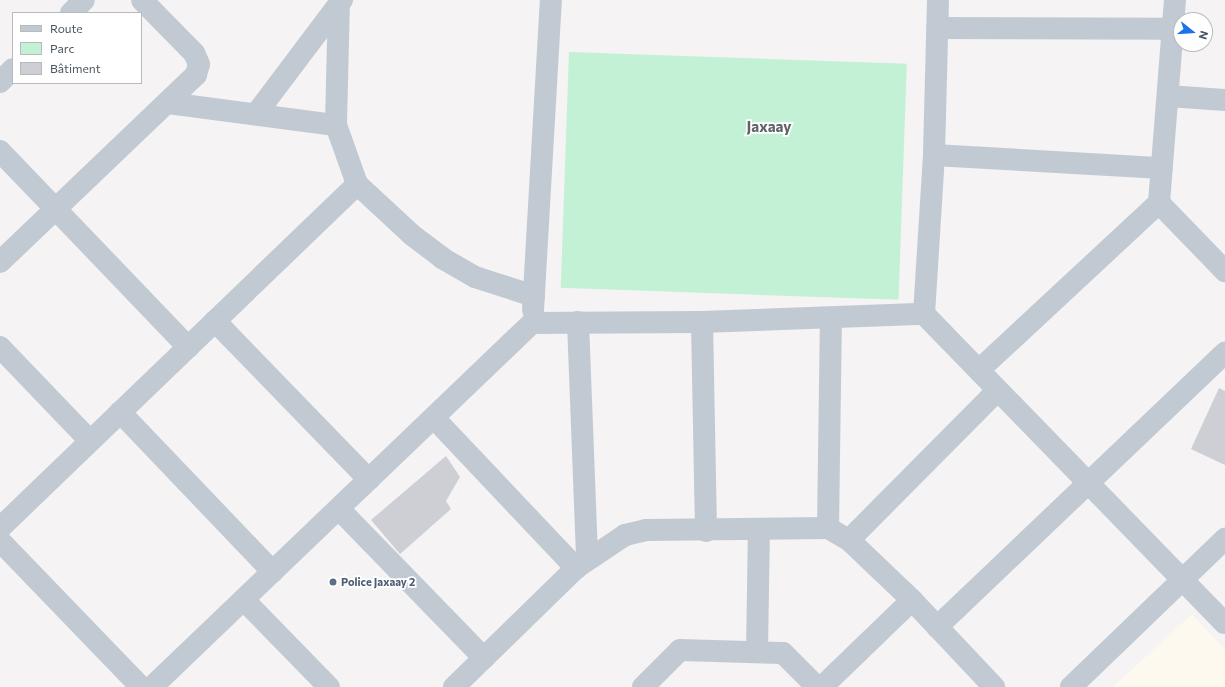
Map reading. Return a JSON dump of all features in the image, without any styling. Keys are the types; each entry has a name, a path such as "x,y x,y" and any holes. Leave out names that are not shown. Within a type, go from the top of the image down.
{"street":[{"path":"72,12 84,0"},
{"path":"0,262 196,75 199,64 194,53 142,0"},
{"path":"152,687 532,323 551,0"},
{"path":"938,0 939,28 934,155 924,314 1225,623"},
{"path":"1174,12 1175,0"},
{"path":"256,114 341,1"},
{"path":"341,1 336,125 357,184 412,235 442,258 475,277 534,296"},
{"path":"939,28 1173,29 1159,203 979,370"},
{"path":"0,82 12,70"},
{"path":"1168,96 1225,100"},
{"path":"168,103 336,125"},
{"path":"0,151 188,346"},
{"path":"934,155 1162,168"},
{"path":"0,528 357,184"},
{"path":"1159,203 1225,271"},
{"path":"532,323 702,322 831,319 924,314"},
{"path":"828,528 831,319"},
{"path":"215,321 369,480"},
{"path":"578,322 581,563"},
{"path":"702,322 706,531"},
{"path":"0,347 90,441"},
{"path":"937,627 1225,352"},
{"path":"849,540 998,390"},
{"path":"120,412 273,572"},
{"path":"434,418 581,563"},
{"path":"339,509 484,658"},
{"path":"454,687 581,563 625,535 646,530 706,531 828,528 849,540 912,600 994,687"},
{"path":"757,652 759,530"},
{"path":"1071,687 1225,539"},
{"path":"0,541 141,687"},
{"path":"244,600 329,687"},
{"path":"822,687 912,600"},
{"path":"643,687 680,650 783,653 817,687"}],"shaded area":[{"path":"1192,614 1225,650 1225,687 1113,687"}],"green space":[{"path":"569,52 907,64 899,300 561,288"}],"building":[{"path":"1219,388 1225,391 1225,465 1191,449"},
{"path":"446,456 460,477 446,501 451,509 400,554 371,520"}],"place":[{"name":"Police Jaxaay 2","path":"333,582"}],"district":[{"name":"Jaxaay","path":"769,127"}]}
